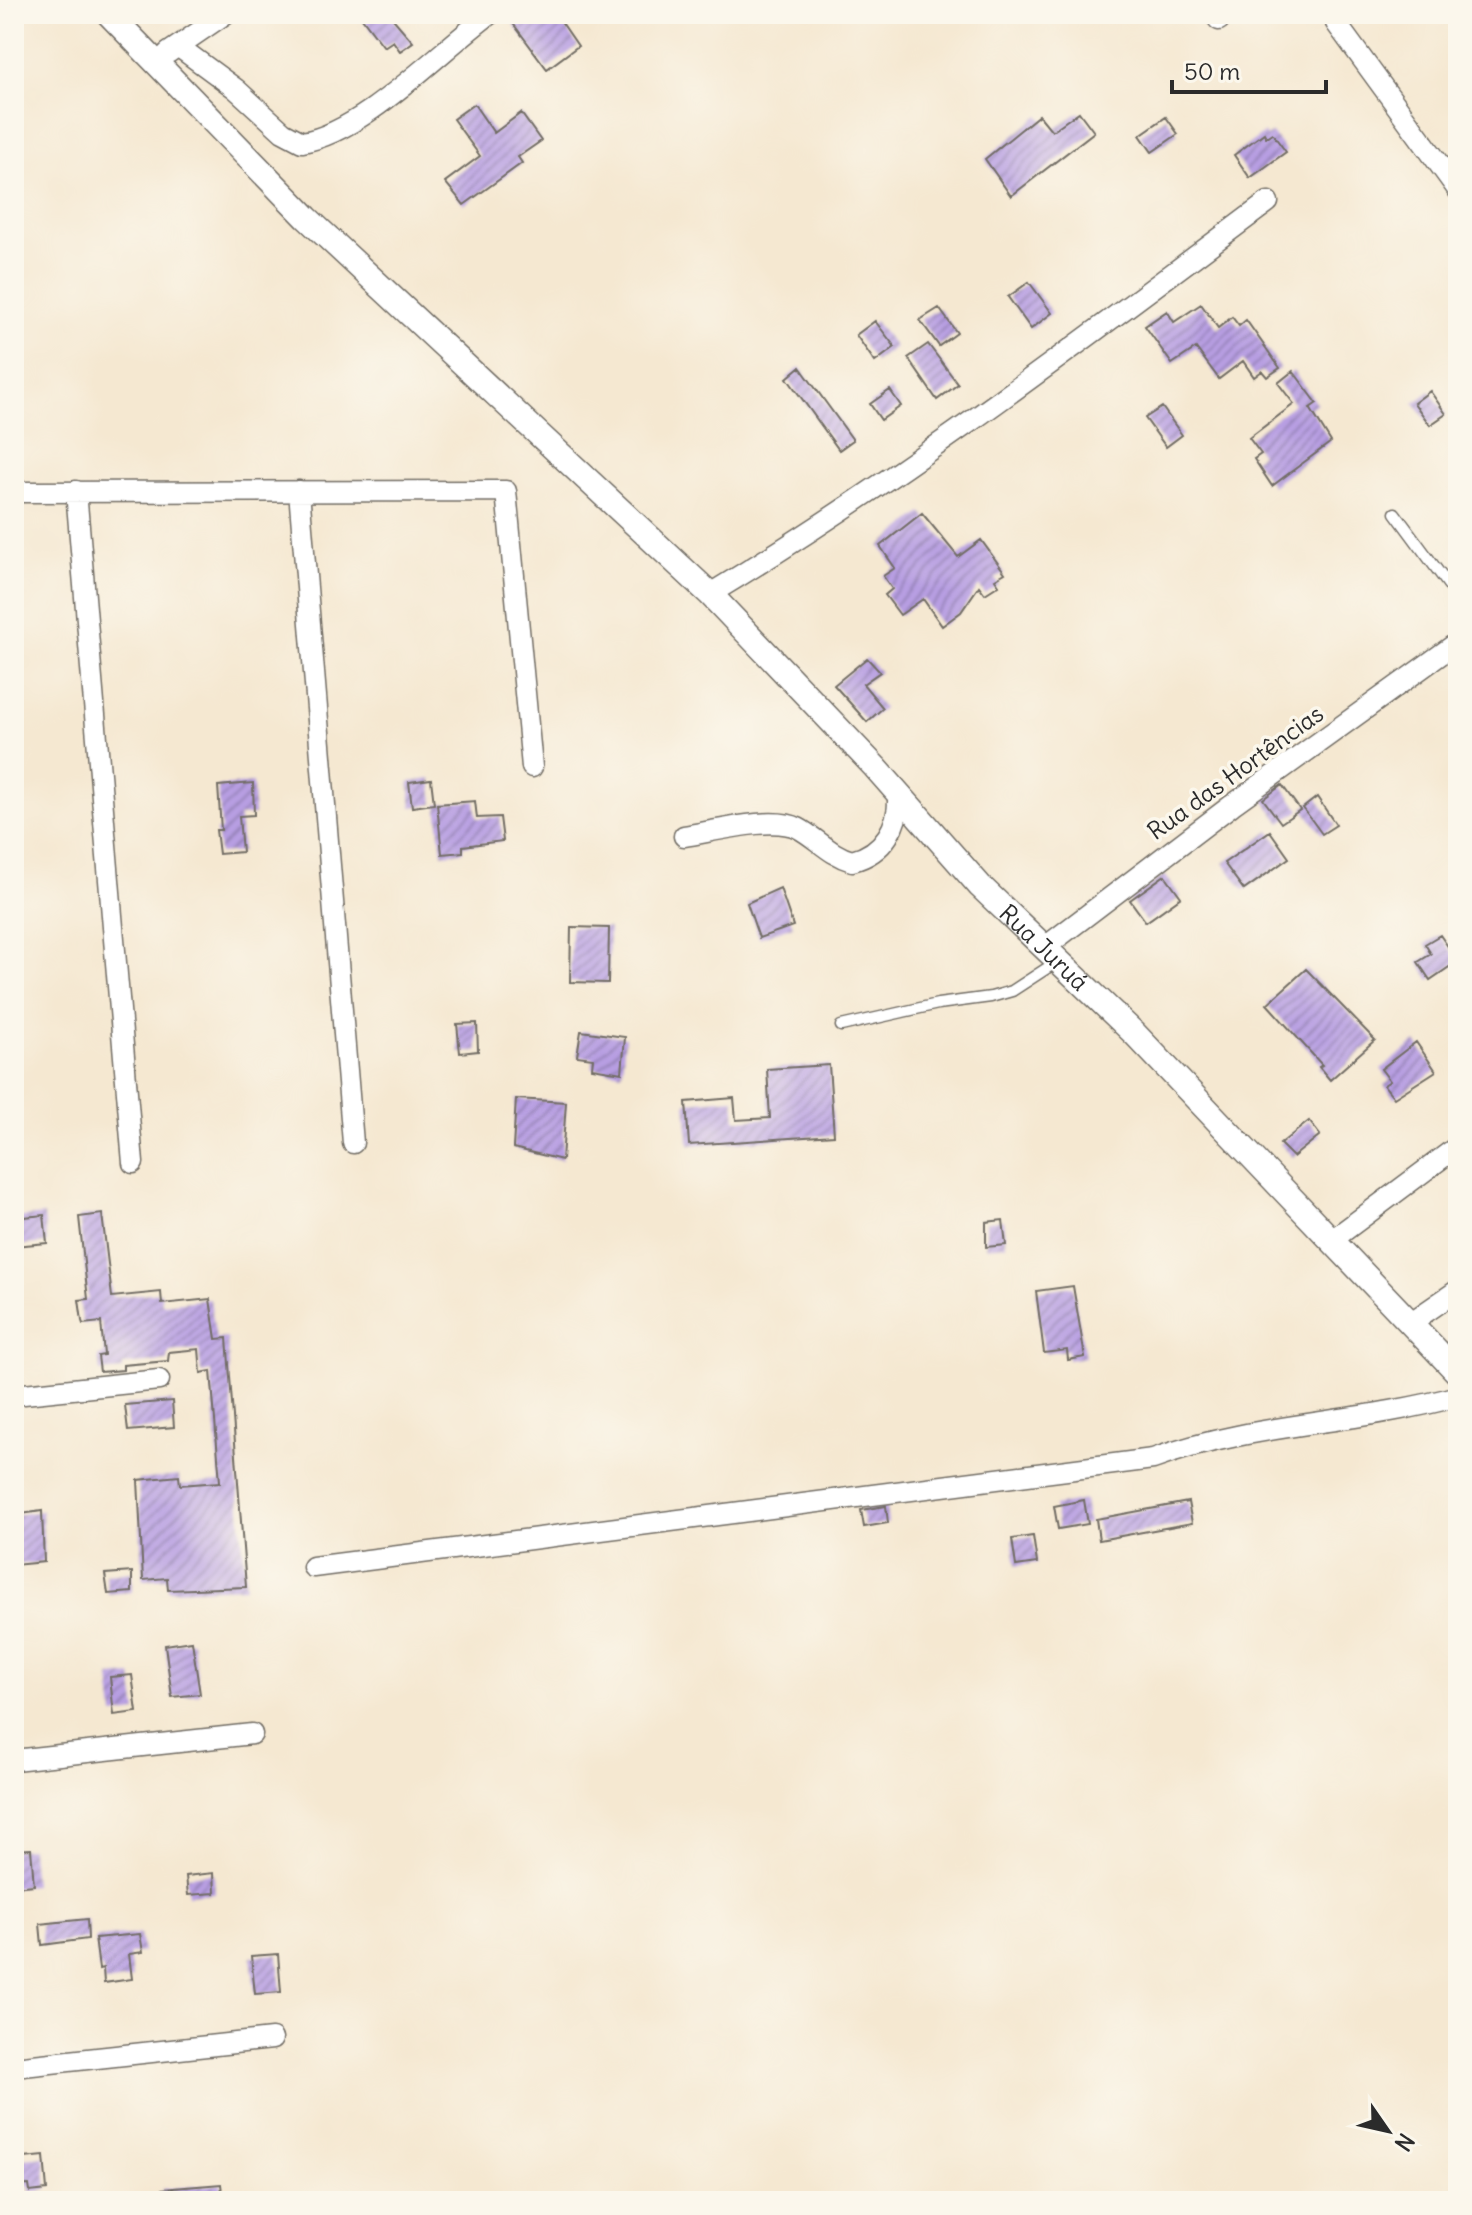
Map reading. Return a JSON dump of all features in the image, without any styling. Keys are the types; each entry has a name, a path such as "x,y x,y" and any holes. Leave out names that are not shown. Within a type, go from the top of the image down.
{"street":[{"name":"Rua Juruá","path":"109,14 307,218 710,594 980,886 1135,1034 1458,1373"},
{"path":"154,62 225,14"},
{"path":"179,47 236,89 283,132 302,142 345,128 370,112 490,14"},
{"path":"1336,23 1458,190"},
{"path":"710,594 786,548 994,404 1268,202"},
{"path":"76,491 133,1163"},
{"path":"299,491 353,1143"},
{"path":"14,492 506,491 532,767"},
{"name":"Rua das Hortências","path":"1051,954 1232,805 1458,642"},
{"path":"684,836 778,823 798,828 830,852 852,861 881,846 895,823 898,794"},
{"path":"1332,1240 1458,1146"},
{"path":"1410,1323 1458,1290"},
{"path":"14,1395 159,1380"},
{"path":"313,1567 1153,1459 1223,1438 1406,1411 1458,1396"},
{"path":"14,1760 252,1734"},
{"path":"14,2067 272,2039"}],"lane":[{"path":"1395,513 1458,598"},
{"path":"841,1026 1012,991 1051,954"}],"building":[{"path":"359,14 389,14 413,42 400,51 393,41 384,47"},
{"path":"506,14 556,14 578,46 547,69"},
{"path":"474,104 494,133 521,113 541,141 518,157 522,163 464,205 445,182 480,156 453,119"},
{"path":"1079,112 1094,132 1011,196 985,159 1039,115 1052,131"},
{"path":"1166,117 1178,134 1152,152 1140,135"},
{"path":"1264,133 1266,137 1272,133 1286,152 1250,178 1234,155"},
{"path":"1029,282 1052,313 1031,329 1008,297"},
{"path":"1201,304 1218,328 1232,317 1239,326 1246,320 1280,368 1267,377 1262,371 1254,377 1243,361 1219,379 1196,348 1172,364 1145,326 1167,311 1174,322"},
{"path":"939,308 957,333 939,346 920,320"},
{"path":"875,321 895,347 875,362 856,335"},
{"path":"928,344 958,384 937,400 908,358"},
{"path":"800,367 853,440 839,450 787,378"},
{"path":"1293,371 1317,403 1310,408 1331,442 1272,486 1254,459 1261,454 1249,438 1294,404 1278,383"},
{"path":"890,390 901,406 881,420 870,404"},
{"path":"1430,391 1446,414 1430,425 1414,403"},
{"path":"1162,407 1182,435 1166,447 1145,418"},
{"path":"922,513 958,557 981,540 1005,573 995,579 999,585 985,594 979,586 961,612 942,626 923,599 900,615 885,595 892,589 883,576 895,568 880,546"},
{"path":"867,658 880,672 863,684 883,708 867,722 834,685"},
{"path":"431,779 434,804 412,807 409,782"},
{"path":"253,783 254,815 239,816 242,852 219,854 216,830 221,830 218,786"},
{"path":"1282,785 1300,810 1281,823 1263,799"},
{"path":"1317,797 1336,825 1322,834 1303,808"},
{"path":"475,801 477,818 500,817 503,841 463,846 463,852 442,854 437,804"},
{"path":"1270,831 1289,858 1244,890 1224,863"},
{"path":"1165,875 1181,897 1146,922 1130,900"},
{"path":"780,888 793,926 759,938 747,903"},
{"path":"571,927 609,928 608,983 570,982"},
{"path":"1440,935 1458,961 1430,980 1418,962 1431,954 1425,944"},
{"path":"1306,969 1375,1040 1330,1080 1319,1067 1322,1065 1267,1004"},
{"path":"477,1023 478,1051 460,1053 457,1024"},
{"path":"581,1031 625,1037 622,1073 592,1068 593,1058 577,1056"},
{"path":"1416,1042 1436,1071 1394,1098 1384,1085 1390,1081 1381,1069"},
{"path":"829,1065 834,1135 689,1145 686,1102 734,1098 736,1120 770,1118 767,1069"},
{"path":"516,1099 566,1102 562,1160 513,1148"},
{"path":"1309,1121 1320,1135 1293,1157 1280,1144"},
{"path":"102,1214 112,1297 161,1292 162,1304 210,1299 216,1339 227,1338 246,1587 168,1590 167,1578 143,1580 138,1480 179,1476 180,1485 220,1482 211,1371 201,1373 199,1349 169,1352 168,1361 123,1365 123,1370 100,1372 98,1356 104,1355 101,1322 83,1324 79,1300 88,1299 79,1217"},
{"path":"44,1215 47,1243 14,1246 14,1218"},
{"path":"1003,1220 1006,1245 986,1247 986,1222"},
{"path":"1073,1286 1085,1357 1068,1360 1067,1350 1044,1353 1036,1291"},
{"path":"172,1401 174,1427 128,1431 125,1405"},
{"path":"1084,1500 1088,1524 1058,1529 1054,1506"},
{"path":"1188,1502 1192,1523 1099,1540 1096,1519"},
{"path":"886,1506 888,1523 864,1527 861,1510"},
{"path":"42,1511 44,1562 14,1565 14,1515"},
{"path":"1033,1536 1037,1563 1016,1566 1012,1539"},
{"path":"132,1572 132,1592 108,1594 105,1574"},
{"path":"192,1641 200,1694 172,1697 165,1645"},
{"path":"132,1675 137,1712 114,1715 110,1677"},
{"path":"31,1849 34,1885 14,1887 14,1850"},
{"path":"214,1873 215,1893 188,1895 186,1876"},
{"path":"87,1919 88,1939 42,1945 40,1924"},
{"path":"140,1934 143,1952 129,1954 132,1979 104,1983 95,1938"},
{"path":"278,1954 281,1992 255,1994 251,1956"},
{"path":"44,2156 47,2190 30,2192 29,2185 14,2186 14,2159"},
{"path":"221,2184 223,2200 163,2201 162,2189"}]}
